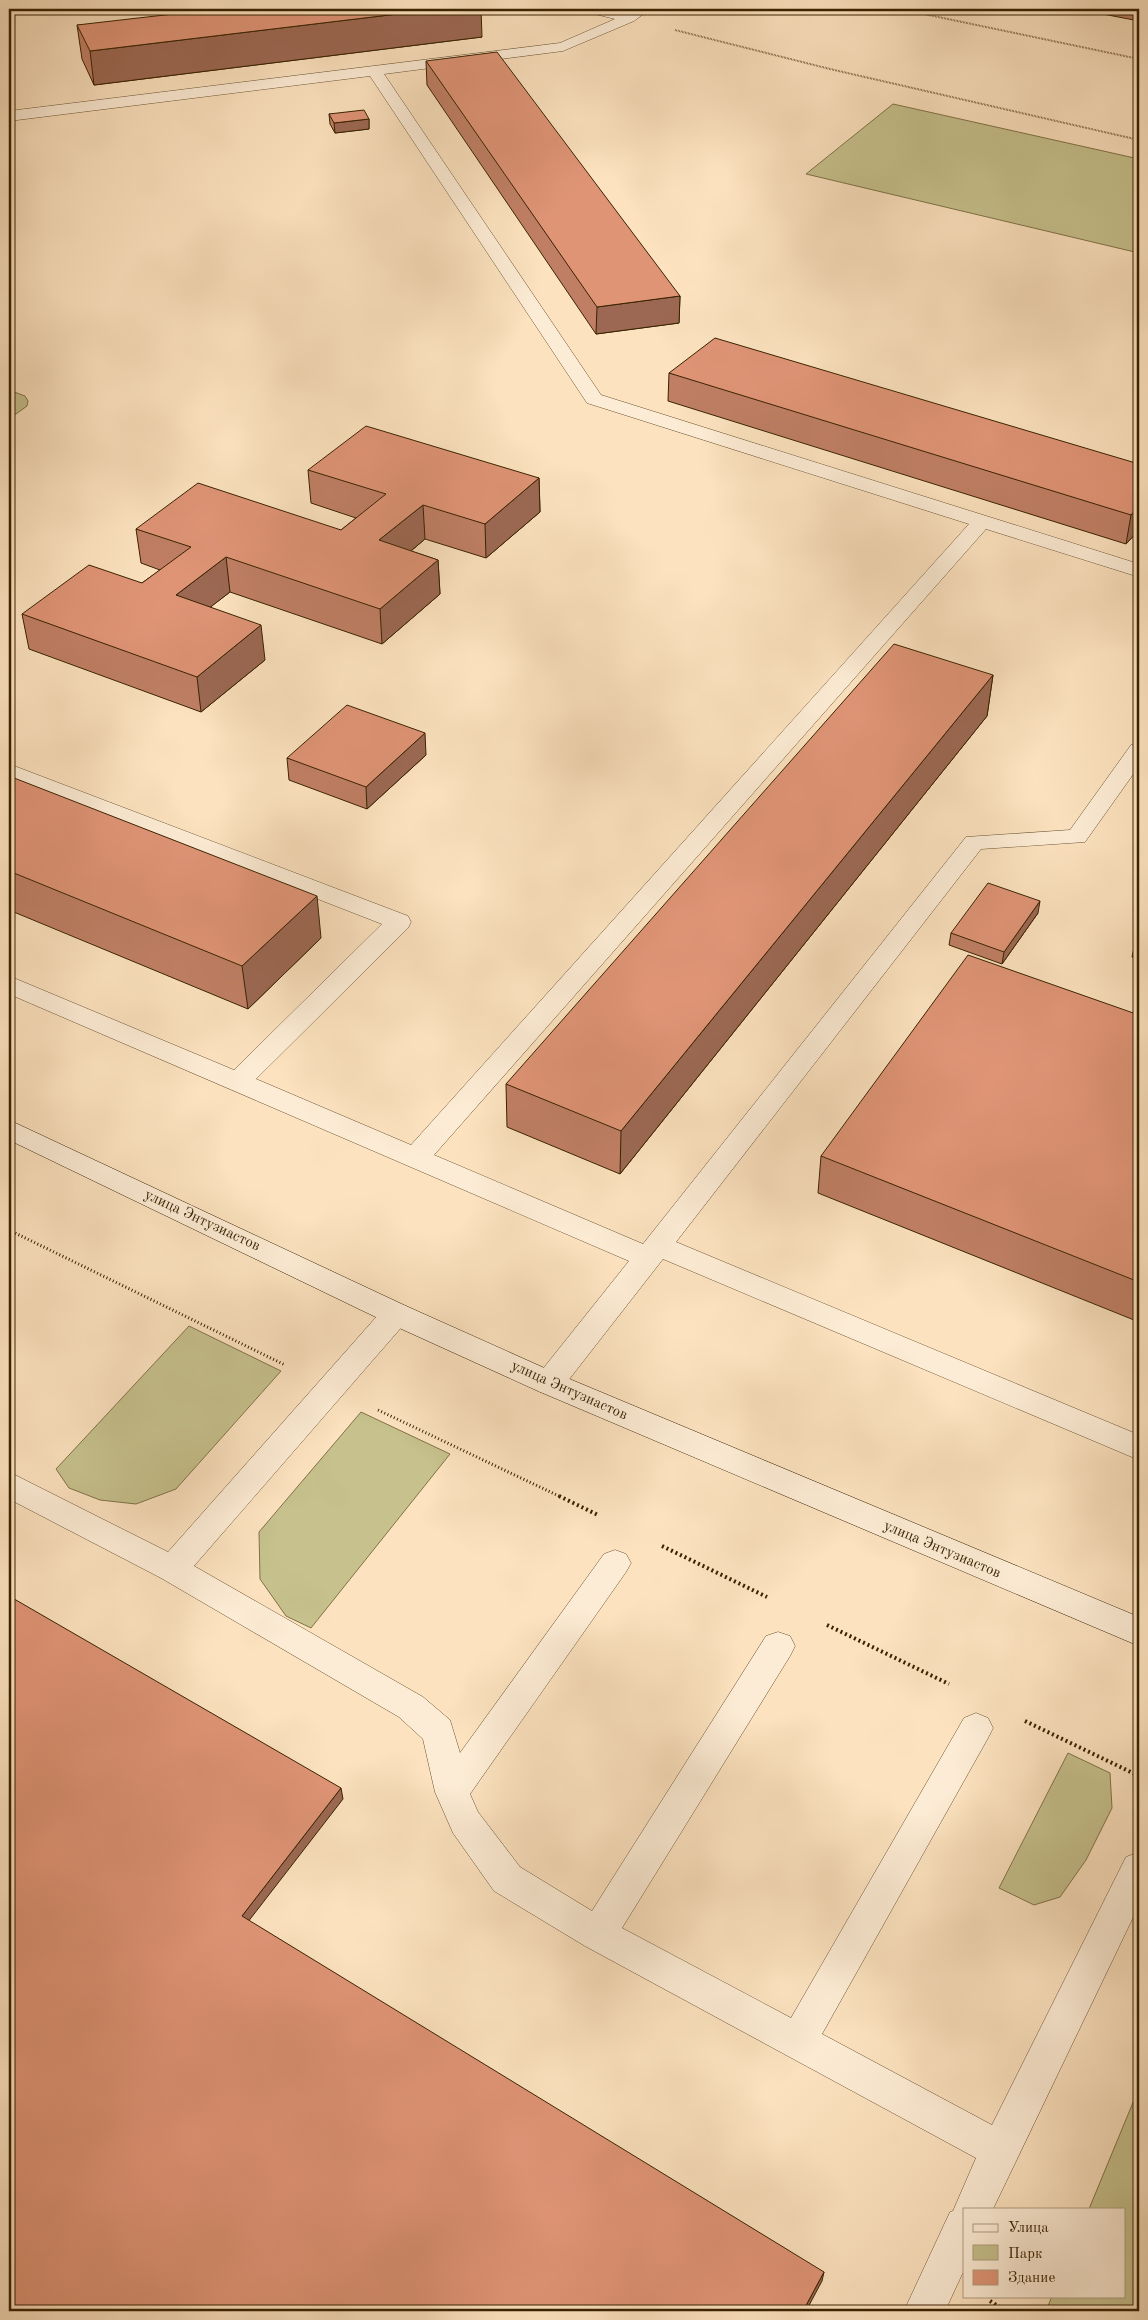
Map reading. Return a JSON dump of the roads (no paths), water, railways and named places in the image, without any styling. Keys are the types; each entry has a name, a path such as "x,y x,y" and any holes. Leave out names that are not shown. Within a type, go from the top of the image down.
{"main road":[{"path":"592,9 630,18"},
{"path":"9,116 563,46 630,18 643,9"},
{"path":"374,70 594,399 1139,571"},
{"path":"415,1158 982,522"},
{"path":"549,1384 974,842 1077,837 1139,750"},
{"path":"9,771 399,922 238,1082"},
{"path":"9,984 415,1158 654,1252 1139,1448"},
{"name":"улица Энтузиастов","path":"9,1129 396,1314 549,1384 1139,1632"},
{"path":"172,1569 396,1314"},
{"path":"9,1485 172,1569 412,1707 438,1731 452,1792 464,1822 507,1879 598,1934 1000,2150"},
{"path":"452,1792 615,1563"},
{"path":"598,1934 778,1646"},
{"path":"798,2041 976,1728"},
{"path":"972,2208 1139,1868"},
{"path":"924,2311 963,2228"}]}
